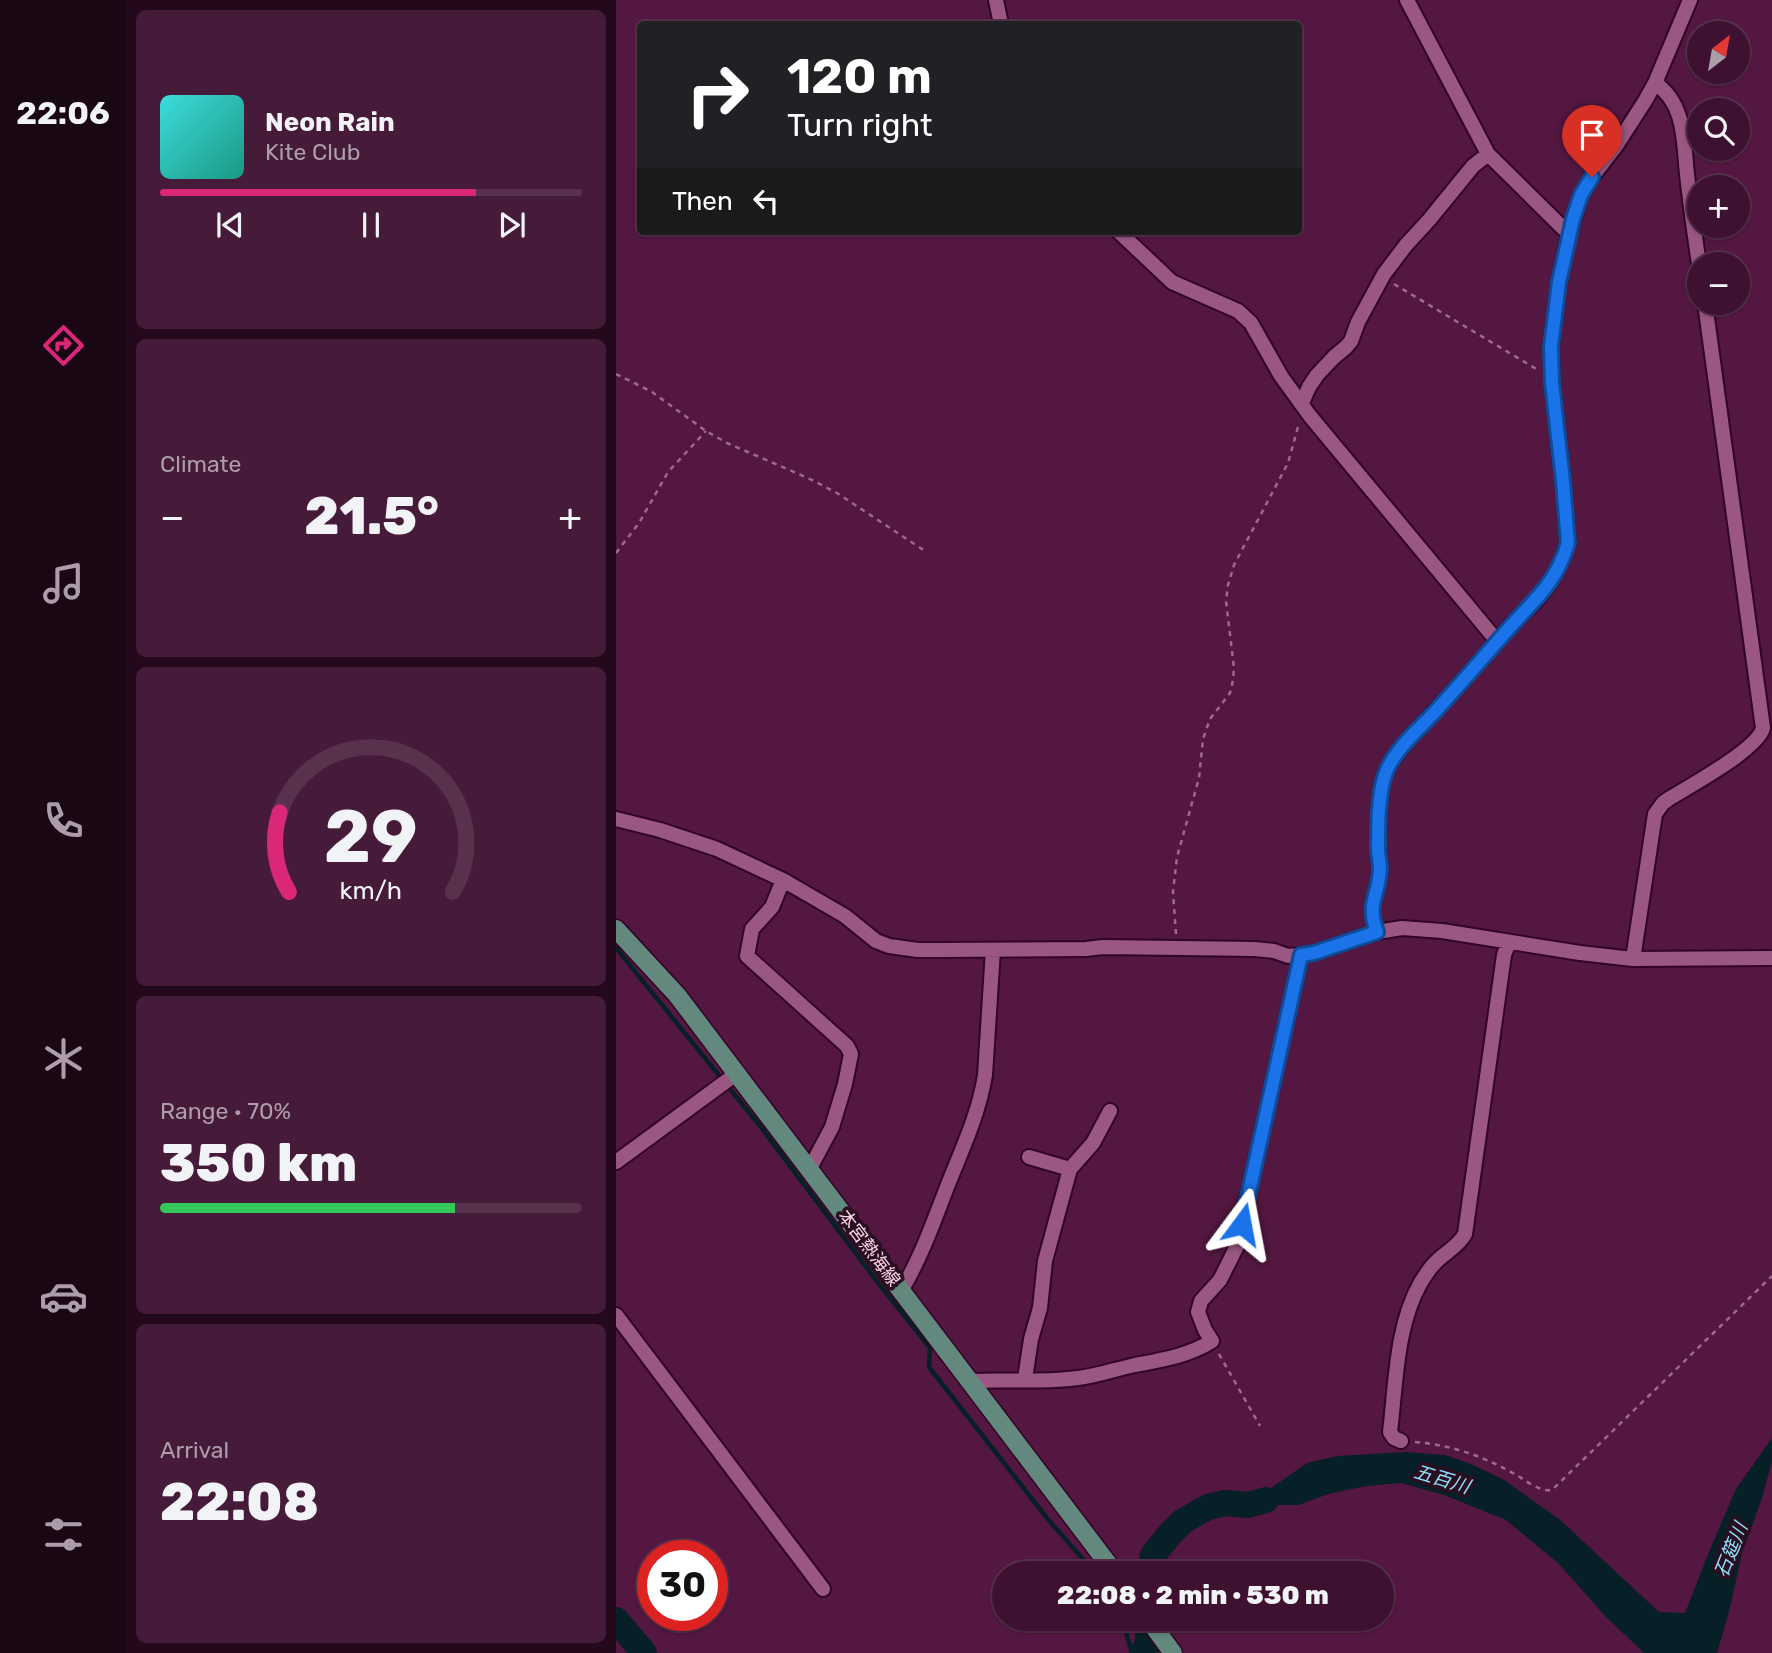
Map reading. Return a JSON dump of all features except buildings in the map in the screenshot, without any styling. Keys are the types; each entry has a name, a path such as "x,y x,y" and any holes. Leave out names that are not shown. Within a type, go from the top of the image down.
{"main road":[{"name":"本宮熱海線","path":"616,929 677,995 1106,1561"},
{"path":"1157,1631 1173,1653"}],"street":[{"path":"996,0 1000,21"},
{"path":"1407,0 1488,154 1569,234"},
{"path":"1377,932 1372,912 1380,870 1378,828 1384,778 1393,761 1414,734 1535,602 1554,576 1568,543 1551,346 1559,282 1569,234 1587,183 1622,138 1655,83 1690,0"},
{"path":"1655,83 1666,90 1682,129 1697,252"},
{"path":"1304,407 1309,387 1350,341 1384,274 1474,166 1488,154"},
{"path":"1122,235 1172,282 1238,310 1246,318 1257,332 1281,376 1304,407 1497,641"},
{"path":"1633,960 1655,814 1663,803 1747,748 1760,736 1763,728 1707,315"},
{"path":"616,819 660,830 716,849 783,880 845,916 876,941 889,946 918,950 1102,947 1255,949 1288,956 1314,953 1377,932 1421,928 1633,960 1772,958"},
{"path":"783,880 772,907 752,929 747,956 847,1046 851,1054 832,1127 809,1170"},
{"path":"1401,1441 1394,1438 1390,1432 1403,1329 1423,1279 1433,1265 1461,1242 1465,1234 1504,955 1509,942"},
{"path":"901,1290 925,1245 982,1095 993,950"},
{"path":"970,1381 1056,1380 1101,1374 1167,1360 1212,1342 1198,1312 1201,1301 1220,1280 1237,1246 1301,955"},
{"path":"616,1162 736,1074"},
{"path":"1025,1379 1031,1339 1040,1308 1045,1261 1070,1170 1093,1143 1111,1111"},
{"path":"1029,1157 1070,1170"},
{"path":"616,1315 823,1589"}],"path":[{"path":"1384,274 1391,282 1543,373 1552,375"},
{"path":"616,374 652,392 727,443 837,493 925,551"},
{"path":"1177,948 1172,892 1177,857 1195,797 1206,729 1230,693 1233,680 1226,601 1228,585 1234,565 1288,463 1304,407"},
{"path":"616,553 639,523 668,472 706,431"},
{"path":"1401,1441 1458,1449 1505,1469 1542,1490 1552,1490 1772,1276"},
{"path":"1212,1342 1260,1426"}],"water":[{"name":"石筵川","path":"1772,1438 1772,1461 1742,1553 1717,1653 1644,1653 1605,1616 1559,1564 1506,1520 1444,1495 1401,1483 1328,1494 1299,1505 1267,1505 1254,1509 1231,1503 1258,1497 1307,1463 1337,1456 1406,1452 1445,1455 1504,1480 1559,1519 1659,1612 1685,1613 1736,1489"}],"waterway":[{"path":"616,948 760,1126 930,1348 929,1367 1047,1518 1085,1561"},
{"name":"五百川","path":"1152,1561 1153,1555 1183,1521 1208,1507 1225,1503 1248,1505 1266,1500"},
{"name":"五百川","path":"616,1620 644,1653"},
{"path":"1126,1631 1132,1653"},
{"name":"五百川","path":"1142,1653 1147,1646 1149,1631"}],"route":[{"path":"1242,1224 1301,955 1377,932 1372,919 1372,904 1380,870 1378,828 1384,778 1398,753 1414,734 1475,669 1510,626 1535,602 1554,576 1566,551 1568,543 1552,383 1551,346 1559,282 1573,219 1581,195 1592,177"}]}
